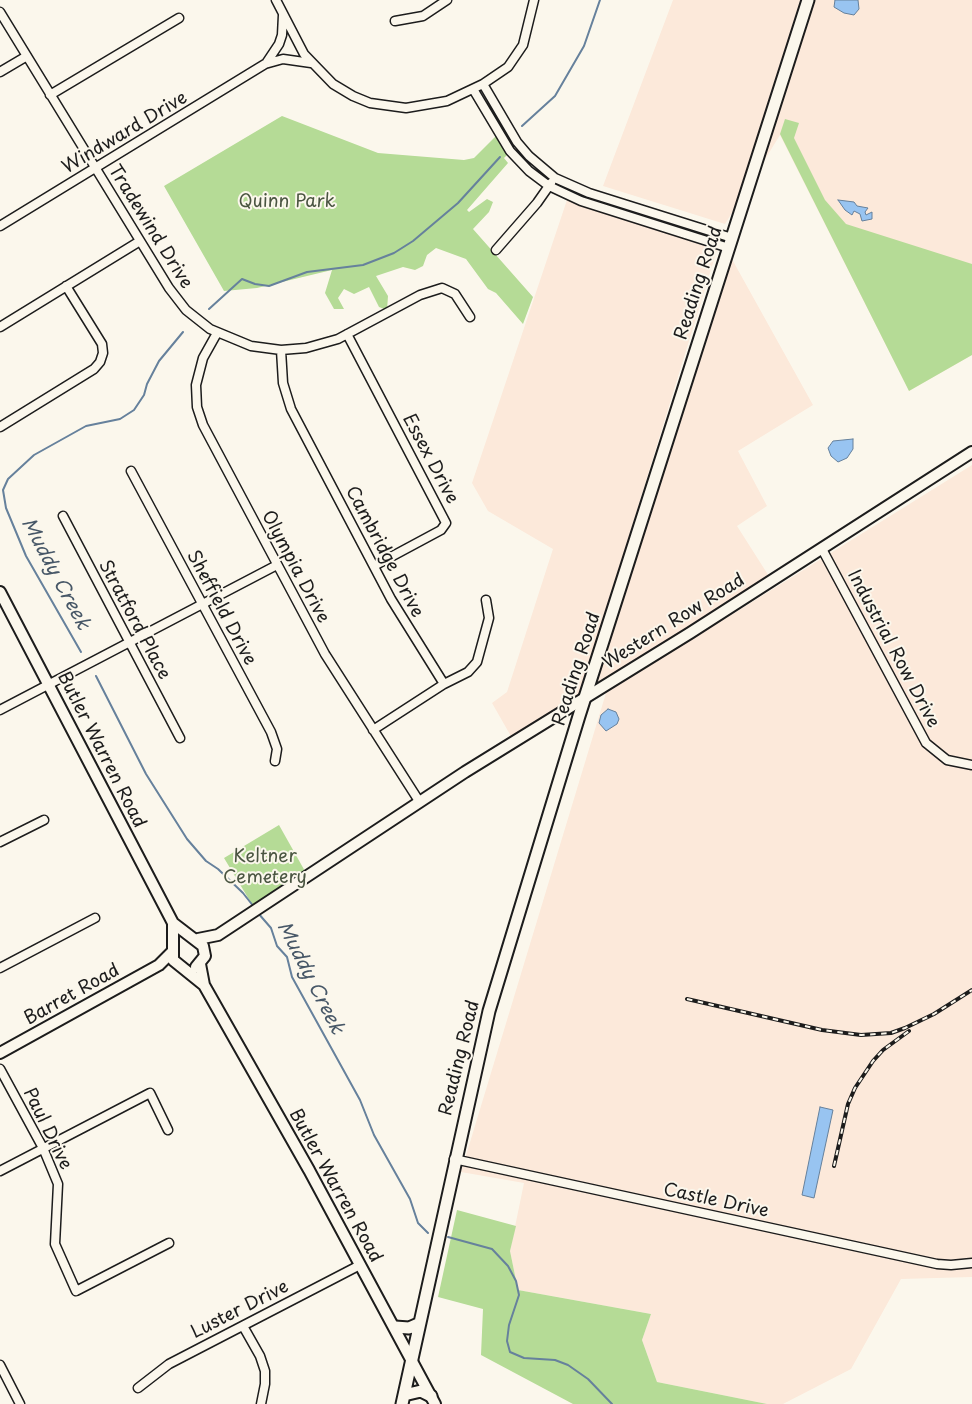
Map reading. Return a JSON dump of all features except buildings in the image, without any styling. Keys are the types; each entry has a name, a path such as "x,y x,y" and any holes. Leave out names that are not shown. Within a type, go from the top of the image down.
{"main road":[{"name":"Reading Road","path":"403,1400 454,1160 489,1011 586,696 808,0"},
{"path":"395,1328 410,1328 418,1324"},
{"path":"403,1400 421,1391 433,1400"}],"street":[{"path":"276,0 311,63 345,92 383,106 406,108 434,105 473,89 508,67 520,53 534,0"},
{"path":"396,21 423,16 447,0"},
{"name":"Tradewind Drive","path":"0,12 177,300 200,322 217,333 251,346 281,350 313,347 347,334 438,288 451,291 470,318"},
{"name":"Windward Drive","path":"264,64 280,44 284,25 283,13"},
{"path":"50,95 179,18"},
{"path":"0,72 27,56"},
{"name":"Windward Drive","path":"0,226 264,64 283,59 311,63"},
{"path":"482,84 516,142 555,178 588,193 730,243"},
{"path":"473,89 510,151 529,171 549,186 581,201 730,243"},
{"path":"496,250 537,203 555,178"},
{"path":"0,326 140,241"},
{"path":"0,427 94,369 102,358 102,344 66,286"},
{"name":"Olympia Drive","path":"217,333 198,371 197,407 203,425 325,654 419,802"},
{"name":"Essex Drive","path":"347,334 446,523 441,530 374,566"},
{"name":"Cambridge Drive","path":"281,350 283,383 287,401 374,566 404,620 444,684"},
{"name":"Western Row Road","path":"205,953 218,935 419,802 822,549 972,452"},
{"name":"Sheffield Drive","path":"131,471 271,732 277,749 275,761"},
{"name":"Stratford Place","path":"63,516 180,738"},
{"name":"Industrial Row Drive","path":"822,549 926,743 947,760 972,766"},
{"path":"0,710 277,565"},
{"name":"Butler Warren Road","path":"0,592 173,923 194,938 205,953"},
{"path":"373,730 444,684 468,672 477,662 489,618 486,600"},
{"path":"0,842 44,820"},
{"path":"0,968 95,918"},
{"name":"Butler Warren Road","path":"173,923 173,960 204,985"},
{"name":"Western Row Road","path":"194,938 218,935"},
{"path":"173,948 180,939 194,938"},
{"name":"Barret Road","path":"0,1053 159,965 173,948"},
{"path":"159,965 182,968 200,964 205,953"},
{"name":"Butler Warren Road","path":"200,964 204,985 395,1328 433,1400"},
{"name":"Paul Drive","path":"0,1069 42,1148 58,1184 55,1244 76,1292 169,1243"},
{"path":"0,1171 150,1093 168,1130"},
{"name":"Castle Drive","path":"454,1160 937,1264 951,1266 972,1263"},
{"name":"Luster Drive","path":"138,1388 169,1364 360,1265"},
{"path":"243,1326 260,1356 265,1371 265,1384 261,1404"},
{"path":"0,1366 20,1404"}],"shaded area":[{"path":"673,0 972,0 972,355 909,391 780,135 725,224 603,186"},
{"path":"567,200 717,250 581,692 512,738 492,703 507,692 553,549 488,511 472,483"},
{"path":"728,252 813,405 738,451 767,506 737,526 772,581 587,696"},
{"path":"972,465 972,1277 901,1279 851,1369 783,1404 767,1404 657,1382 642,1340 651,1314 518,1290 510,1251 524,1183 461,1172 606,693"}],"green space":[{"name":"Quinn Park","path":"282,116 378,153 464,160 474,158 496,136 508,154 504,158 508,163 467,210 469,212 487,199 493,202 489,212 473,229 533,297 523,324 496,293 488,289 466,259 436,248 427,255 423,266 415,270 403,267 376,276 388,296 387,310 379,307 369,287 354,294 344,289 338,298 344,309 334,309 325,293 332,270 257,288 224,291 164,186"},
{"path":"785,119 799,123 794,138 825,200 846,224 972,264 972,355 909,391 780,134"},
{"name":"Keltner Cemetery","path":"279,825 306,873 256,911 224,858"},
{"path":"457,1210 516,1226 510,1251 518,1290 651,1314 642,1340 657,1382 767,1404 573,1404 481,1355 483,1309 438,1297"}],"water":[{"path":"835,0 858,0 859,9 854,15 844,13 834,7"},
{"path":"838,200 854,202 857,206 868,208 865,212 866,215 872,212 872,219 862,221 860,214 854,211 852,215 845,210"},
{"path":"853,439 853,449 847,458 838,462 831,456 828,448 833,441"},
{"path":"608,709 616,712 619,719 617,724 606,731 599,723 601,715"},
{"path":"820,1107 833,1110 814,1198 802,1195"}],"waterway":[{"name":"Muddy Creek","path":"522,126 555,96 584,46 600,0"},
{"name":"Muddy Creek","path":"209,309 242,279 255,284 269,286 307,272 363,265 394,253 413,241 458,203 500,157"},
{"name":"Muddy Creek","path":"81,652 26,556 6,508 3,490 8,479 34,455 86,426 120,419 134,410 144,395 147,384 159,361 183,332"},
{"name":"Muddy Creek","path":"96,676 146,774 187,839 206,861 218,869 243,893 254,907"},
{"name":"Muddy Creek","path":"258,913 271,928 277,946 287,957 292,977 360,1100 374,1135 410,1199 418,1223 428,1233"},
{"name":"Muddy Creek","path":"448,1237 492,1249 508,1266 516,1281 519,1295 509,1325 507,1341 510,1352 524,1358 555,1360 568,1365 588,1379 612,1404"}],"railway":[{"path":"687,999 822,1030 861,1035 891,1033 905,1028 934,1014 972,990"},
{"path":"834,1166 848,1104 855,1088 873,1061 883,1050 909,1031"}]}
